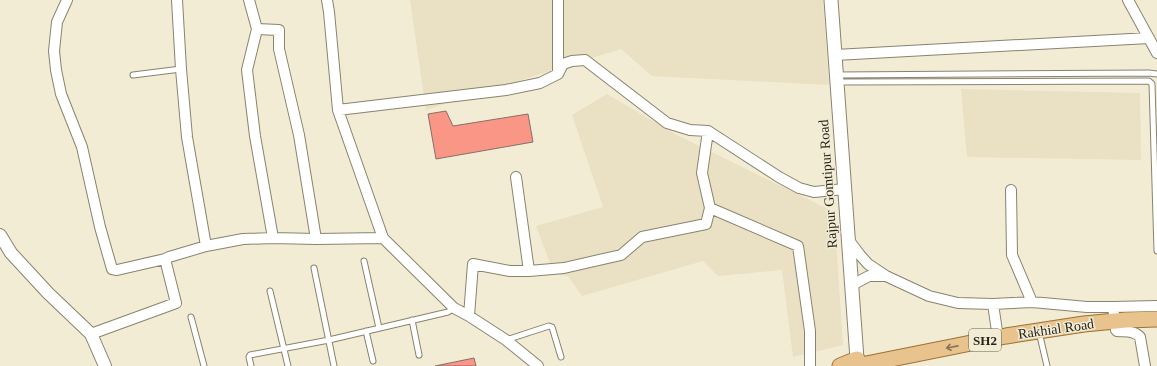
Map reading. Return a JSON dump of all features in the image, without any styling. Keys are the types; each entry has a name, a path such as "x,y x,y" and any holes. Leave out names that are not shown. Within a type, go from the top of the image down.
{"main road":[{"name":"Rajpur Gomtipur Road","path":"831,0 858,364"},
{"name":"Rakhial Road","path":"840,366 1084,324 1118,316"},
{"name":"SH2","path":"1118,316 1157,319"}],"street":[{"path":"67,0 57,22 54,51 56,70 61,94 82,147 100,226 112,269 117,270 165,259 206,246 243,239 383,238"},
{"path":"177,0 187,137 206,246"},
{"path":"249,0 257,29 247,70 255,136 273,238"},
{"path":"326,0 329,12 338,110 383,238 454,308 506,340 538,366"},
{"path":"558,0 558,74"},
{"path":"1128,0 1157,53"},
{"path":"257,29 279,30 279,49 299,135 316,238"},
{"path":"835,55 1149,38"},
{"path":"338,110 506,90 540,83 558,74 563,64 572,61 585,60 667,123 690,130 708,132 799,188 814,192 845,189"},
{"path":"469,316 473,264 510,271 564,268 621,255 642,237 706,224 710,208 702,173 708,132"},
{"path":"516,177 529,271"},
{"path":"1011,190 1012,255 1032,302"},
{"path":"710,208 798,246 810,331 810,366"},
{"path":"0,235 11,253 48,293 90,334 105,366"},
{"path":"848,239 868,264 886,276 929,296 958,303 993,304 1032,302 1087,307 1118,316 1157,306"},
{"path":"90,334 176,303 165,259"},
{"path":"852,285 869,276 886,276"},
{"path":"993,304 998,338"},
{"path":"1118,316 1117,331 1132,332 1138,334 1140,337 1145,366"}],"lane":[{"path":"133,75 181,69"},
{"path":"1149,73 1152,84 1155,115 1157,251"},
{"path":"836,79 948,74 1157,74"},
{"path":"948,74 948,82"},
{"path":"990,74 990,82"},
{"path":"904,75 904,82"},
{"path":"836,79 904,82 1150,81"},
{"path":"364,261 379,328"},
{"path":"314,268 334,366"},
{"path":"270,291 288,366"},
{"path":"251,366 248,357 250,355 329,340 448,312 454,308"},
{"path":"191,317 204,366"},
{"path":"412,320 419,355"},
{"path":"506,340 549,326 552,327 561,357"},
{"path":"366,331 373,361"},
{"path":"1039,331 1047,366"}],"shaded area":[{"path":"410,0 823,0 829,85 652,76 621,49 426,110"},
{"path":"961,89 1140,93 1141,160 967,157"},
{"path":"607,94 675,134 834,212 843,345 793,357 782,270 718,276 703,261 582,296 568,276 554,274 536,226 603,207 572,115"}],"building":[{"path":"446,111 453,126 528,114 533,142 436,159 428,114"},
{"path":"474,358 476,366 435,366"}]}
